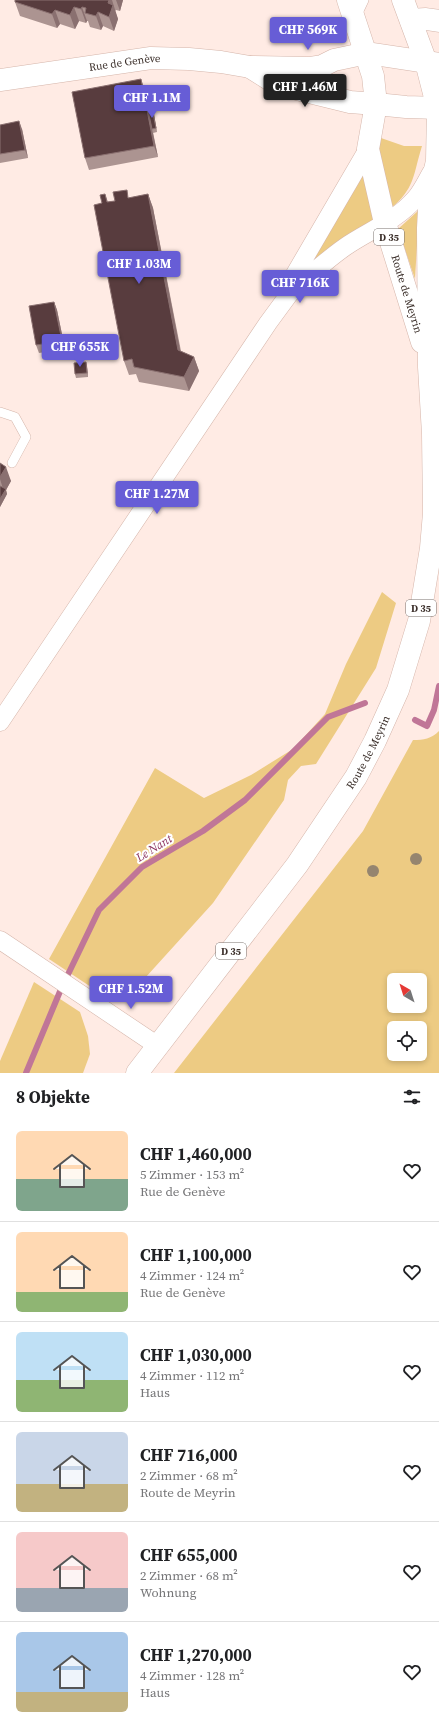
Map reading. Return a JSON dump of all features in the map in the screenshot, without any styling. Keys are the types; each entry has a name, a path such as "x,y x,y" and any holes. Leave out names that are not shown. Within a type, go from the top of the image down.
{"main road":[{"name":"Route de Meyrin","path":"136,1073 292,871 324,827 356,777 375,742 398,690 418,621 431,548 434,513 434,476 429,367 428,228 430,192 437,161 439,109 432,63 404,6"},
{"path":"404,6 426,19 439,21"},
{"name":"Route de Meyrin","path":"352,10 374,76 376,104 368,149 385,223 429,367"},
{"path":"367,53 432,63"},
{"name":"Rue de Genève","path":"0,80 151,58 197,60 250,67 309,68 322,66 334,60 367,53"},
{"name":"Rue de Genève","path":"250,67 277,84 350,102 439,109"}],"street":[{"path":"290,293 295,274 368,149"},
{"path":"0,722 268,323 290,293 346,247 385,223 407,207 423,188 437,161"},
{"path":"0,940 158,1046"}],"lane":[{"path":"352,10 364,0"},
{"path":"0,412 15,417 26,437 12,463"}],"shaded area":[{"path":"277,74 298,77 318,77 332,74 336,91"},
{"path":"381,138 404,146 422,146 415,173 409,188 398,202 390,209 378,143"},
{"path":"363,172 376,220 302,274"},
{"path":"419,210 415,279 398,229"},
{"path":"382,592 396,603 376,668 316,764 301,766 288,780 284,800 213,903 136,988 94,989 49,959 155,768 204,798 251,775 293,749 325,714 346,664"},
{"path":"439,731 439,1073 174,1073 363,831 413,740 421,740 433,736"},
{"path":"34,982 80,1012 88,1036 90,1054 83,1073 0,1073 0,1061"}],"building":[{"path":"15,0 109,0 108,3 113,5 109,17 98,12 96,16 85,13 86,8 82,7 81,9 74,7 70,15 55,10 52,14 15,2"},
{"path":"141,79 154,146 85,158 72,92"},
{"path":"152,109 156,128 152,129 148,110"},
{"path":"19,121 25,150 0,154 0,125"},
{"path":"127,190 128,198 148,194 178,350 194,357 184,377 134,367 132,359 124,361 94,205 102,203 100,195 105,194 107,202 115,201 113,192"},
{"path":"54,302 62,341 36,345 29,306"},
{"path":"86,362 87,373 75,374 74,363"},
{"path":"0,463 6,467 0,477"},
{"path":"0,486 6,489 0,499"}],"waterway":[{"name":"Le Nant","path":"415,720 427,726 434,710 439,686"},
{"name":"Le Nant","path":"26,1073 61,989 99,910 142,867 203,831 245,800 328,717 365,703"}]}
